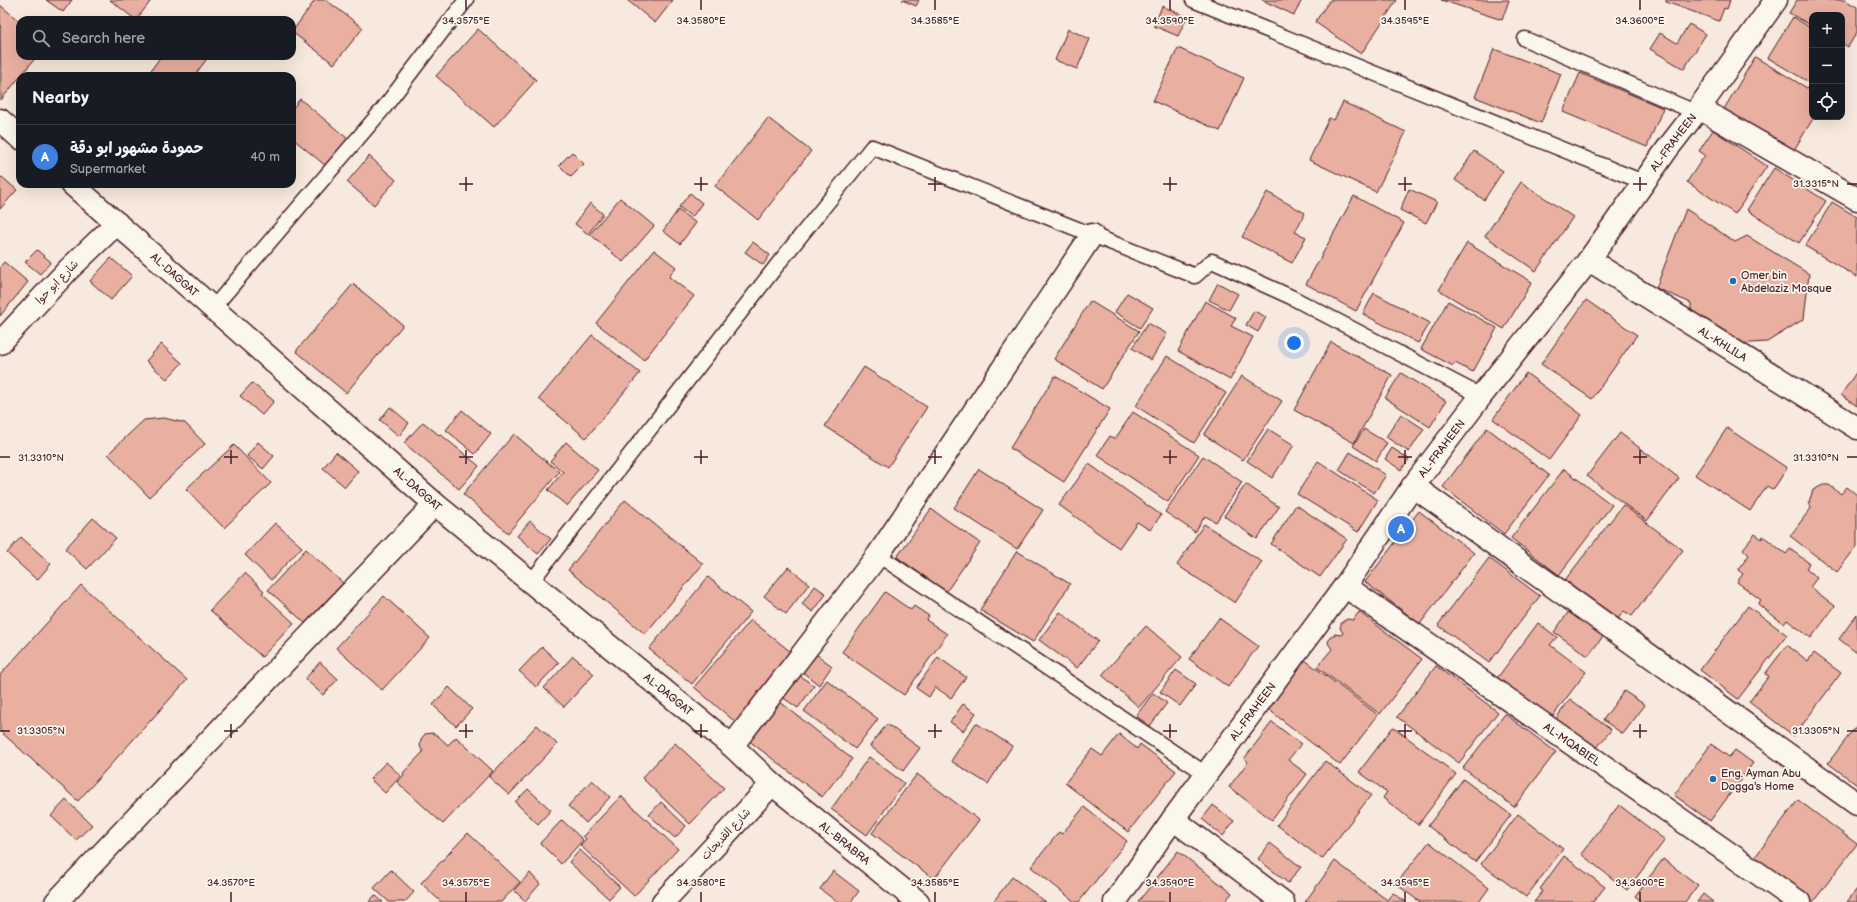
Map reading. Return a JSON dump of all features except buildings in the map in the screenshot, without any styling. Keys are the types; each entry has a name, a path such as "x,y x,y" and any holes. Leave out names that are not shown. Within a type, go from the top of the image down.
{"street":[{"name":"AL-FRAHEEN","path":"1115,902 1173,819 1345,586 1413,486 1481,396 1589,260 1643,182 1776,0"},
{"path":"1697,110 1857,199"},
{"path":"0,120 16,134"},
{"name":"AL-DAGGAT","path":"77,188 435,504 732,746 772,784"},
{"name":"شارع ابو حوا","path":"0,343 68,270 116,223"},
{"path":"732,746 878,555 1092,235"},
{"name":"AL-KHLILA","path":"1589,260 1857,428"},
{"path":"1413,486 1857,804"},
{"path":"56,902 435,504"},
{"name":"AL-MQABIEL","path":"1345,586 1799,902"},
{"name":"شارع القديحات","path":"663,902 772,784"},
{"name":"AL-BRABRA","path":"772,784 918,902"},
{"path":"1173,819 1283,902"}],"lane":[{"path":"213,308 383,109 466,0"},
{"path":"1193,0 1643,182"},
{"path":"1525,39 1697,110"},
{"path":"531,582 778,264 872,147 1195,276 1212,261 1291,298 1481,396"},
{"path":"878,555 1206,774"}],"place":[{"name":"Omer bin Abdelaziz Mosque","path":"1733,281"},
{"name":"حمودة مشهور ابو دقة","path":"1401,529"},
{"name":"Eng. Ayman Abu Dagga's Home","path":"1713,779"}]}
